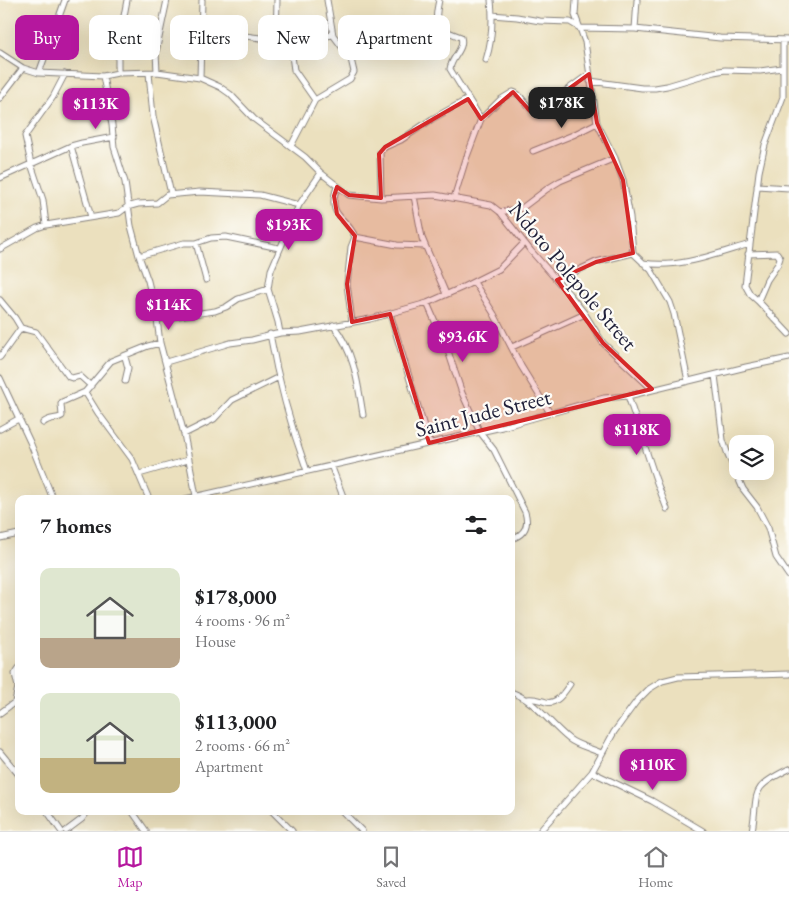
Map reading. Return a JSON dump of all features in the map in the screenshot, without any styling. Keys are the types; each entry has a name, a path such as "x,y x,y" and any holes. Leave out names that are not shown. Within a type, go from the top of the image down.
{"street":[{"path":"39,73 65,0"},
{"path":"118,73 118,48 127,0"},
{"path":"157,72 156,52 167,0"},
{"path":"202,0 202,15"},
{"path":"276,15 277,0"},
{"path":"327,0 333,35 338,42"},
{"path":"439,0 436,12 438,26 461,37 463,40 459,52 451,63 450,69 481,119"},
{"path":"486,60 492,15 491,0"},
{"path":"576,0 575,15 586,51 597,123 615,158 623,180 630,217 633,252 656,278 672,308 688,381"},
{"path":"635,29 637,0"},
{"path":"492,15 540,21 570,22 580,28 635,29 720,38 786,40 782,68 786,91 765,145 757,186 745,285 750,294 789,334"},
{"path":"328,36 333,35"},
{"name":"Ndoto Polepole Street","path":"0,53 23,68 39,73 103,76 118,73 157,72 200,78 220,86 267,130 291,146 337,187 349,195 382,198 435,195 491,206 500,212 585,314 603,343 652,389"},
{"path":"200,78 201,60"},
{"path":"293,60 294,70 315,100"},
{"path":"291,146 315,100 353,77 354,67 351,60"},
{"path":"0,98 23,68"},
{"path":"590,81 655,88 719,71 760,71 782,68"},
{"path":"150,73 153,116 171,194"},
{"path":"46,225 43,200 31,164 25,136 52,97 65,74"},
{"path":"454,198 481,119 500,100 513,92 519,94 529,109 538,111 589,74"},
{"path":"103,76 116,156 125,182 127,207 139,256 148,281 157,319 160,343 166,362 175,407 184,434 188,460 199,495"},
{"path":"382,198 380,152 468,99"},
{"path":"533,151 597,123"},
{"path":"0,178 82,142 114,137"},
{"path":"71,146 91,217"},
{"path":"500,212 522,208 560,181 615,158"},
{"path":"280,333 268,289 271,270 299,205 321,173"},
{"path":"757,186 789,188"},
{"path":"337,187 334,196 337,214 350,228 354,237 347,284 352,322"},
{"path":"0,249 37,228 46,225 119,213 127,207 138,204 157,203 171,194 247,193 269,196 299,205"},
{"path":"414,196 419,231 446,294"},
{"path":"139,256 178,244 196,243 211,238 226,237 280,248"},
{"path":"354,237 397,245 424,246"},
{"path":"196,243 206,280"},
{"path":"166,362 230,343 252,340 270,334 300,332 333,326 390,314 427,303 499,269 524,243"},
{"path":"643,262 666,265 691,261 750,244"},
{"path":"557,280 596,262 633,252"},
{"path":"748,254 777,254 780,258 767,280 758,301"},
{"path":"474,282 550,413"},
{"path":"157,319 215,311 226,307 238,299 268,289"},
{"path":"0,300 15,318 20,328 36,332 69,377 80,376 91,386"},
{"path":"427,303 448,351 462,393 480,432 494,450 528,520 524,532 515,536"},
{"path":"390,314 429,444"},
{"path":"512,347 585,314"},
{"path":"333,326 342,336 349,352 358,384 363,415"},
{"path":"0,357 20,328"},
{"path":"270,334 297,445 307,471"},
{"path":"43,423 49,418 60,418 62,402 85,392 111,361 160,343"},
{"path":"124,357 128,368 125,381"},
{"name":"Saint Jude Street","path":"208,495 331,465 480,432 604,398 628,396 789,358"},
{"path":"714,375 723,440 727,452 743,489 757,507 768,528 776,557 789,576"},
{"path":"0,378 20,418 50,495"},
{"path":"184,434 214,419 238,396 280,378"},
{"path":"85,392 132,460 146,495"},
{"path":"628,396 667,509"},
{"path":"0,429 20,418"},
{"path":"138,474 188,460"},
{"path":"331,465 342,495"},
{"path":"0,538 15,535"},
{"path":"540,831 592,772 601,752 636,702 649,689 662,681 697,676 789,674"},
{"path":"515,694 526,698 537,698 548,703 553,702 570,684"},
{"path":"526,698 569,739 601,752"},
{"path":"0,714 15,702"},
{"path":"0,752 15,771"},
{"path":"752,831 757,791 765,782 789,769"},
{"path":"592,772 652,801 703,831"},
{"path":"50,815 61,831"},
{"path":"66,831 85,815"},
{"path":"138,815 146,831"},
{"path":"276,815 292,831"},
{"path":"346,815 362,831"}],"highlighted area":[{"path":"589,74 597,123 623,180 633,253 596,262 557,280 603,343 652,389 429,443 390,314 352,322 347,284 355,236 337,214 334,196 337,187 349,195 381,198 379,154 385,147 468,99 481,119 513,92 530,111 538,111"}]}
